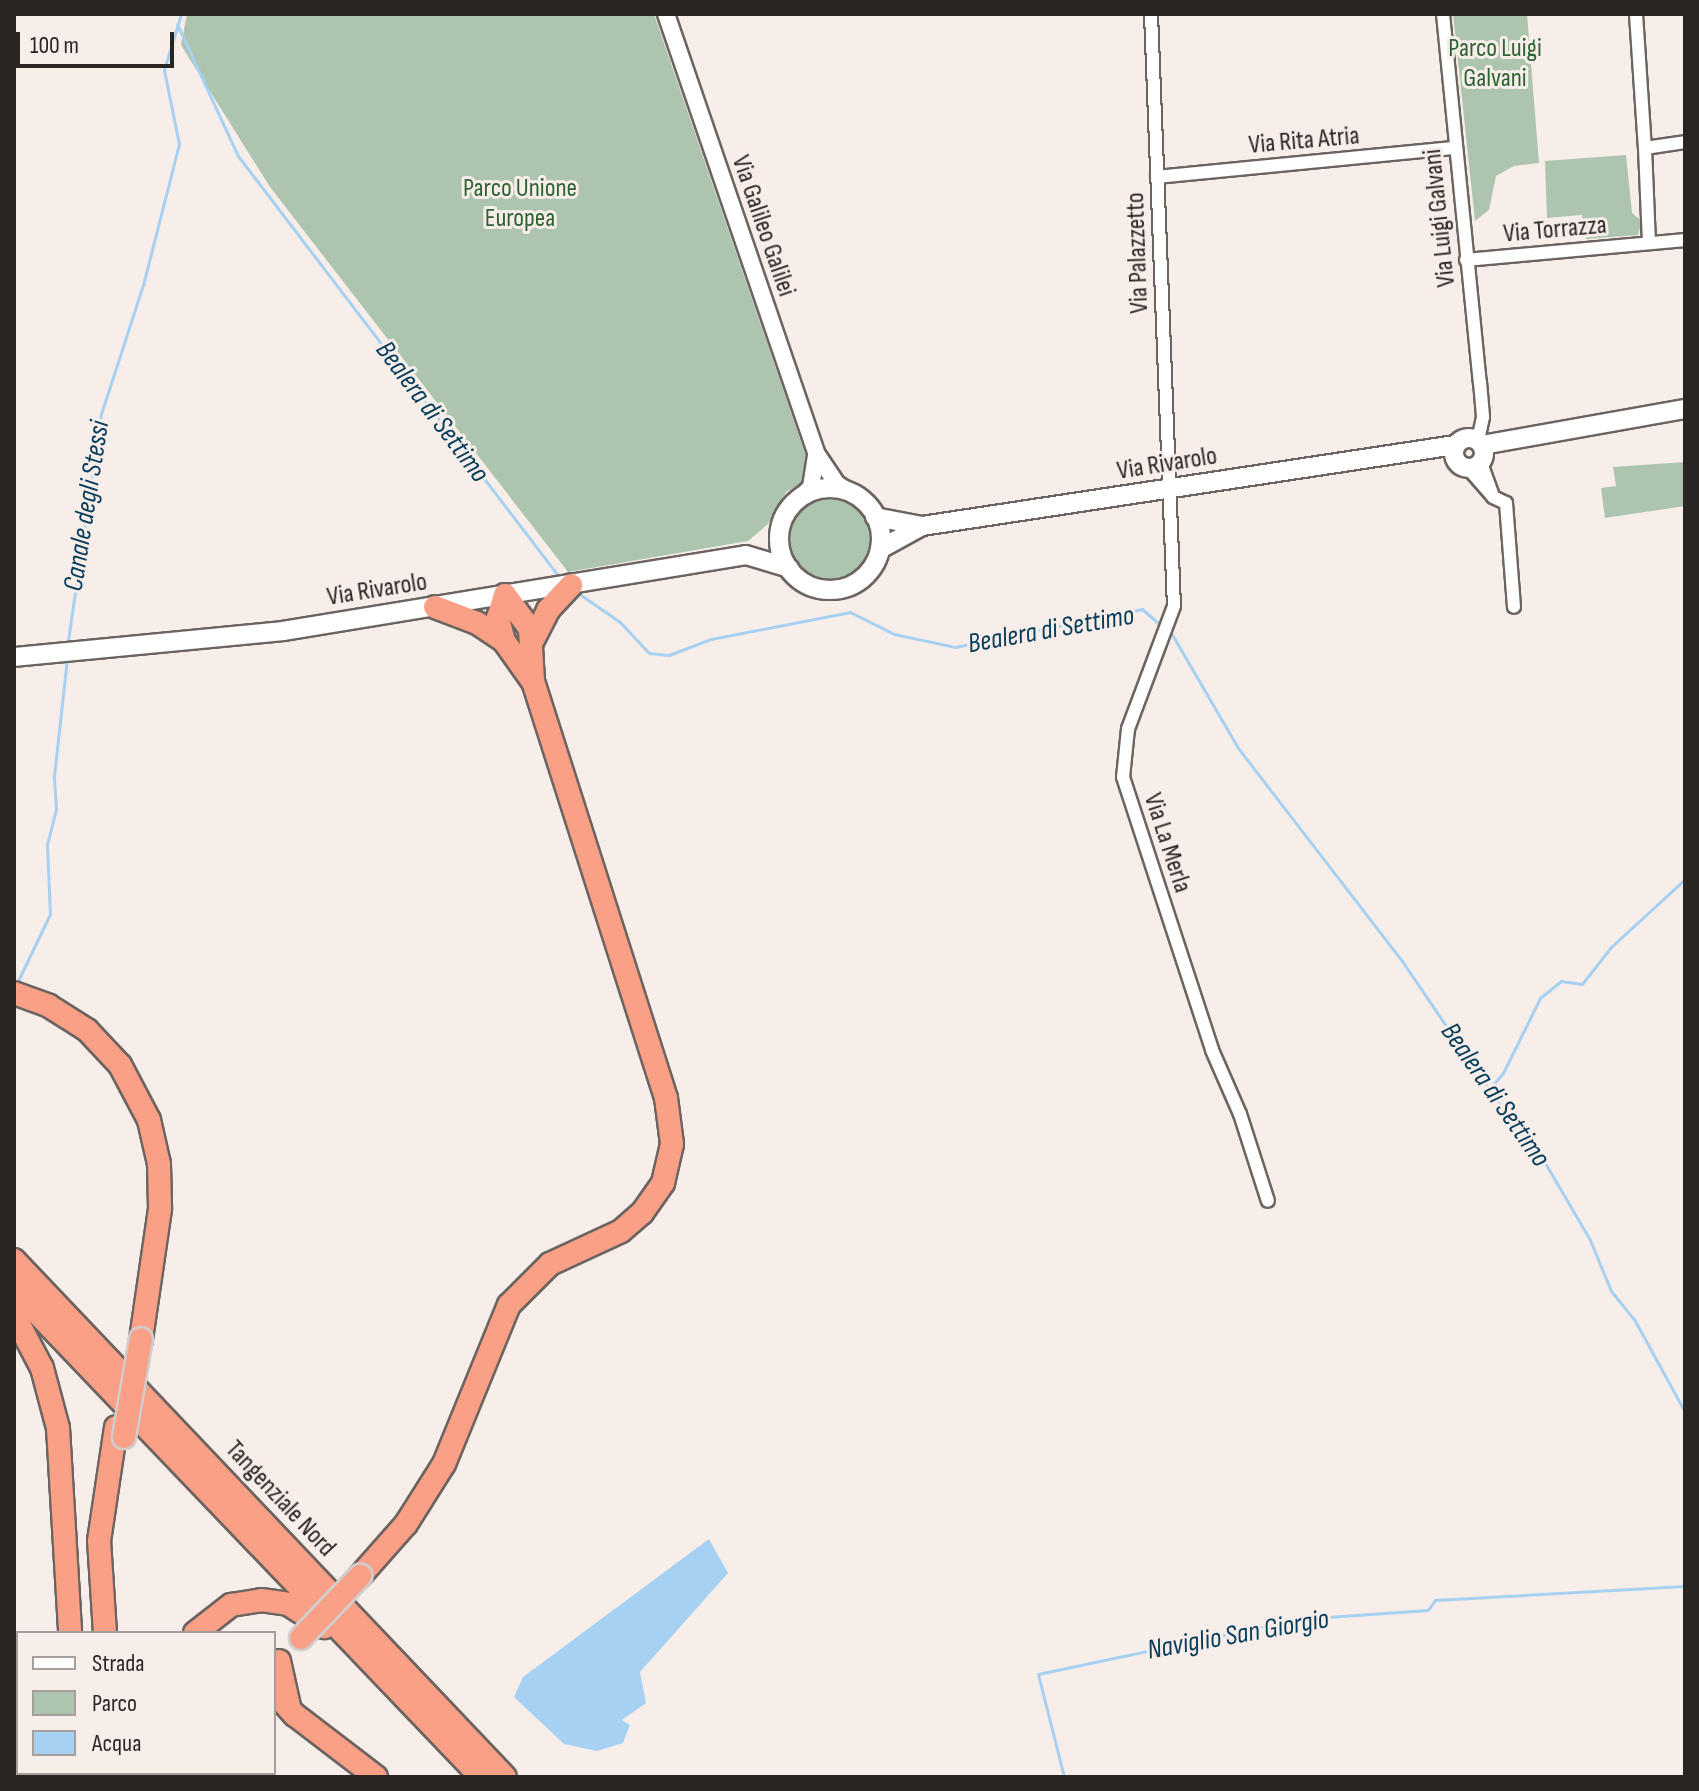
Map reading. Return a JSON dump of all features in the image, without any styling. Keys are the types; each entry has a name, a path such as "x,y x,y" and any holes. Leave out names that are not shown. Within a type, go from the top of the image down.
{"highway":[{"path":"533,640 548,610 569,586"},
{"path":"505,595 527,623 533,640 533,682"},
{"path":"376,1777 284,1713 277,1664 406,1524 444,1464 509,1305 550,1264 635,1219 659,1191 670,1162 666,1098 533,682 504,641 498,618 505,595"},
{"path":"435,607 477,623 504,641"},
{"path":"15,1000 49,1006 87,1030 128,1077 149,1120 159,1164 160,1209 99,1541 105,1631"},
{"path":"14,1248 73,1321"},
{"name":"Tangenziale Nord","path":"14,1260 505,1777"},
{"name":"Tangenziale Nord","path":"14,1289 481,1777"},
{"path":"14,1315 42,1368 58,1428 70,1631"},
{"path":"117,1631 109,1554 120,1432"},
{"path":"198,1631 231,1605 274,1601 304,1611 372,1661"}],"main road":[{"path":"1471,451 1518,436 1685,409"},
{"name":"Via Rivarolo","path":"875,517 922,526 1166,491 1419,449 1471,451"},
{"path":"824,489 853,494 875,517 880,549 867,574 841,589 812,587 789,568 780,549 781,528 797,501 824,489"},
{"name":"Via Rivarolo","path":"880,549 922,526"},
{"name":"Via Rivarolo","path":"746,555 781,528"},
{"name":"Via Rivarolo","path":"14,657 283,631 746,555 789,568"}],"street":[{"name":"Via Galileo Galilei","path":"666,14 816,453 837,484 853,494"},
{"name":"Via Palazzetto","path":"1151,14 1166,491"},
{"name":"Via Luigi Galvani","path":"1443,14 1483,417 1471,451"},
{"path":"1636,14 1649,243"},
{"path":"1645,148 1685,142"},
{"name":"Via Rita Atria","path":"1157,177 1455,148"},
{"name":"Via Torrazza","path":"1466,260 1685,240"},
{"path":"1471,451 1493,497 1506,503 1514,607"},
{"path":"797,501 811,487 816,453"},
{"name":"Via La Merla","path":"1166,491 1174,606 1128,729 1123,777 1212,1050 1240,1114 1268,1201"}],"green space":[{"name":"Parco Unione Europea","path":"187,14 654,14 807,459 802,483 786,492 768,524 748,541 568,572 270,187 181,45"},
{"name":"Parco Luigi Galvani","path":"1453,14 1527,14 1539,163 1514,166 1496,176 1489,210 1475,221"},
{"path":"1626,155 1632,213 1642,221 1638,235 1586,239 1582,215 1547,218 1545,161"},
{"path":"1685,462 1685,506 1605,518 1601,488 1616,486 1613,467"},
{"path":"822,497 838,497 854,504 865,515 872,539 869,555 860,569 838,581 822,581 806,574 795,563 788,547 788,531 795,515 806,504"}],"water":[{"path":"709,1539 728,1573 640,1672 646,1703 622,1720 630,1725 623,1743 597,1751 564,1744 514,1697 523,1677"}],"waterway":[{"name":"Canale degli Stessi","path":"67,647 101,414 143,285 179,144 164,70 181,14"},
{"name":"Bealera di Settimo","path":"177,24 238,156 560,578"},
{"name":"Bealera di Settimo","path":"578,593 620,622 649,653 669,655 711,639 850,612 894,634 955,647 1142,609 1163,627"},
{"name":"Bealera di Settimo","path":"1170,631 1238,748 1402,961 1497,1101 1524,1127 1590,1240 1611,1291 1634,1319 1685,1412"},
{"name":"Canale degli Stessi","path":"16,985 50,914 47,845 56,808 54,776 67,658"},
{"path":"1489,1089 1503,1073 1540,998 1561,981 1582,984 1611,947 1685,879"},
{"name":"Naviglio San Giorgio","path":"1064,1777 1038,1674 1299,1619 1428,1610 1435,1600 1685,1586"}]}
